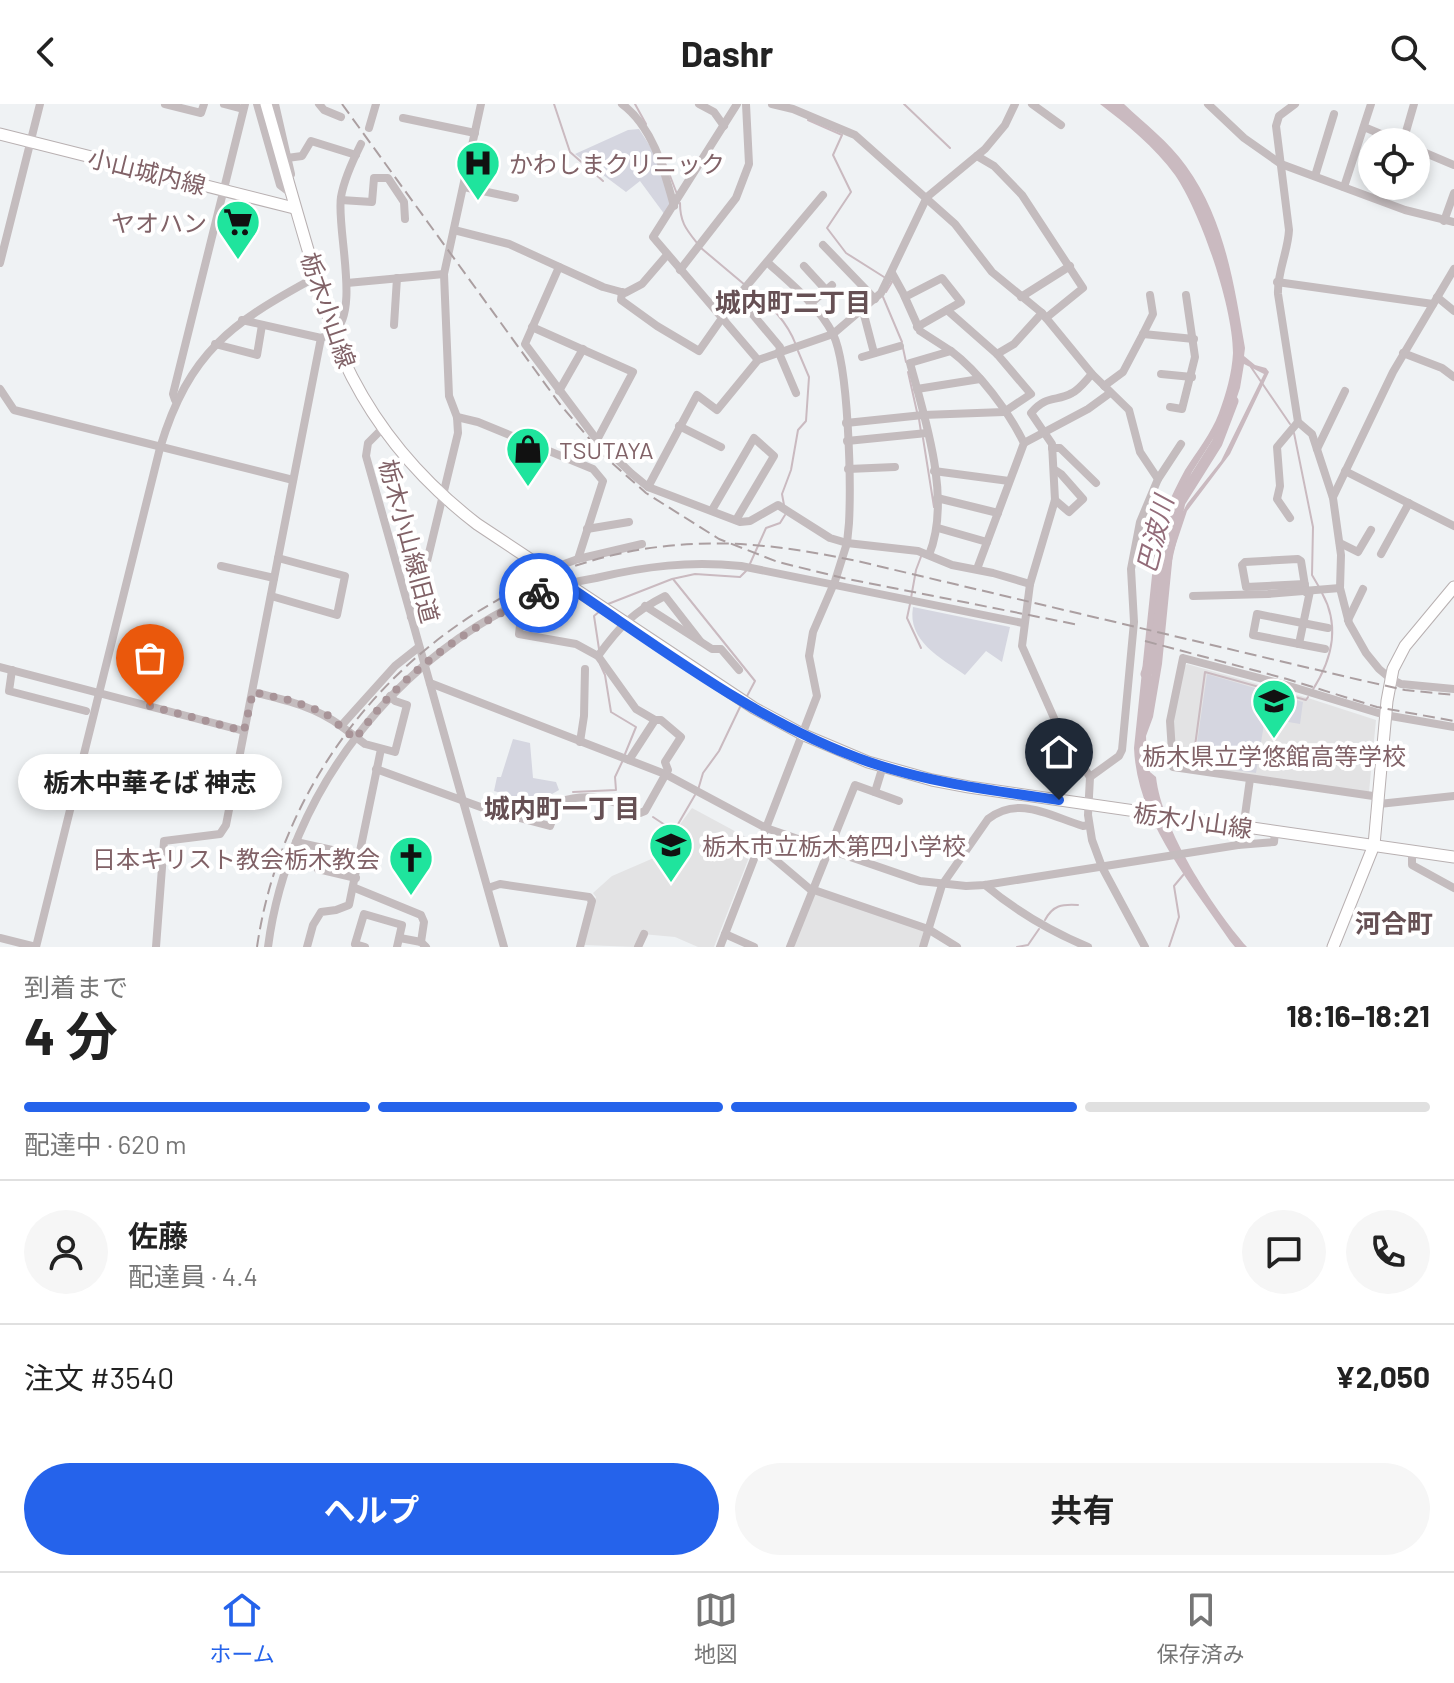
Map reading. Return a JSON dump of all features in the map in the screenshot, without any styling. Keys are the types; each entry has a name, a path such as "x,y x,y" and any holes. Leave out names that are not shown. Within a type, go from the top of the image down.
{"main road":[{"name":"栃木小山線","path":"266,104 333,333 353,380 383,428 408,460 443,496 477,524 742,701 804,735 883,766 1030,802 1088,805 1454,857"},
{"name":"小山城内線","path":"0,134 294,208"},
{"path":"1333,947 1374,845 1391,679 1405,646 1454,587"}],"street":[{"path":"0,263 40,104"},
{"path":"165,104 201,113 204,104"},
{"path":"176,401 173,394 244,107 224,104"},
{"path":"257,104 280,185 292,194 294,185 275,104"},
{"path":"319,104 324,110 341,117"},
{"path":"369,128 376,104"},
{"path":"411,617 458,433 457,417 449,396 444,274 481,104"},
{"path":"622,104 631,111 660,157 674,206"},
{"path":"699,104 714,112 724,126"},
{"path":"737,104 653,237 758,360"},
{"path":"680,270 736,198 749,164 746,104"},
{"path":"772,104 793,109 855,135 955,224 992,272 1044,315 1092,374 1129,410 1140,452 1158,479"},
{"path":"1032,104 1061,125"},
{"path":"1208,104 1244,138 1281,164 1405,210 1449,222 1454,193"},
{"path":"1295,104 1277,119 1276,126 1289,230 1277,282 1298,422 1312,434 1333,498 1340,543 1340,588 1348,620 1366,653 1391,679 1401,684 1454,689"},
{"path":"1344,187 1371,104"},
{"path":"1406,128 1414,104"},
{"path":"648,487 697,395 717,410 758,360 833,334 875,299 892,273 927,197 996,137 1013,105"},
{"path":"1315,176 1334,114"},
{"path":"403,118 475,133"},
{"path":"287,158 302,156 311,141 356,155"},
{"path":"242,320 321,338 333,333 341,322 347,283 341,200 361,144"},
{"path":"1430,156 1454,165"},
{"path":"974,159 994,166 1022,195 1083,288 1044,315 1014,344 997,354"},
{"path":"341,200 372,202 374,178 388,178 404,202 405,219"},
{"path":"464,187 515,198"},
{"path":"622,292 621,300 699,351 722,317 823,195"},
{"path":"454,230 509,244 603,287 622,292 642,284 667,255"},
{"path":"823,245 875,299"},
{"path":"720,947 817,696 809,656 813,632 847,543 850,503 844,384 833,334 810,304 767,262"},
{"path":"804,266 829,288 810,304"},
{"path":"1021,297 1070,266"},
{"path":"559,267 525,344 597,440 648,487 736,520 750,521 778,505 824,535 847,543 901,548 952,565 1030,584"},
{"path":"1333,498 1403,353 1454,269"},
{"path":"892,273 920,331 951,351 980,379 1024,443"},
{"path":"347,283 444,274"},
{"path":"0,938 36,947 160,448 176,401 191,374 215,344 242,320 316,277"},
{"path":"394,325 397,278"},
{"path":"905,297 942,278 961,302 917,327"},
{"path":"1277,282 1435,301 1454,311"},
{"path":"977,569 1024,443 1088,409 1123,372 1153,314 1150,295"},
{"path":"1170,407 1182,409 1195,357 1186,295"},
{"path":"749,310 780,347 779,353 796,393"},
{"path":"846,423 923,415 1004,412 1031,394 997,354 947,310"},
{"path":"863,311 874,353"},
{"path":"215,344 257,355 262,325"},
{"path":"532,327 633,372 597,440"},
{"path":"1143,334 1194,339"},
{"path":"156,947 164,841 220,834 226,825 321,338"},
{"path":"862,357 900,346"},
{"path":"559,391 583,349"},
{"path":"929,555 938,528 937,498 927,433 910,363 951,351"},
{"path":"1403,353 1442,368 1454,377"},
{"path":"1092,374 1069,395 1052,397 1031,413 1052,448 1055,500 1030,584 1022,646 1024,657 1058,727 1090,777 1089,825 1102,867 1145,947"},
{"path":"1161,374 1192,377"},
{"path":"917,389 980,379"},
{"path":"0,389 14,410 293,480"},
{"path":"1317,450 1345,391"},
{"path":"457,417 478,422 593,469 603,481 578,559"},
{"path":"1290,518 1277,499 1280,486 1277,447 1298,422"},
{"path":"679,426 721,447"},
{"name":"栃木小山線旧道","path":"383,428 368,443 366,456 504,947"},
{"path":"847,441 927,433"},
{"path":"712,510 754,438 774,456 736,520"},
{"path":"1090,777 1119,756 1122,750 1134,622 1131,569 1140,522 1158,479 1181,444"},
{"path":"1052,448 1060,448 1096,483"},
{"path":"848,469 895,467"},
{"path":"1055,470 1083,499 1069,512 1055,500"},
{"path":"934,471 1009,481"},
{"path":"1345,471 1454,526"},
{"path":"937,498 998,513"},
{"path":"1381,554 1409,503"},
{"path":"587,529 629,522"},
{"path":"938,528 987,542"},
{"path":"1340,543 1358,552 1371,530"},
{"path":"545,571 578,559 642,544"},
{"path":"271,596 337,615 345,576 278,558"},
{"path":"1299,644 1307,589 1301,561 1245,562 1242,565 1246,587 1307,589"},
{"path":"268,947 276,897 296,842 318,796 355,739 390,696 424,664 471,630 523,601 565,584 640,568 699,562 741,566 1023,623"},
{"path":"221,566 274,578"},
{"path":"1193,596 1340,588"},
{"path":"1348,620 1363,589"},
{"path":"598,656 623,622 665,596 700,641"},
{"path":"376,769 462,801 550,826 559,802 576,796 601,797 640,813 645,811 668,770 665,762 681,737 661,720 655,720 636,709 598,656 576,644 519,634 523,601"},
{"path":"645,606 712,649 721,649 739,670"},
{"path":"1325,649 1253,635 1257,614 1328,628"},
{"path":"341,726 395,666 419,647"},
{"path":"1454,727 1385,715 1183,658 1170,721 1173,767 1379,800 1454,796"},
{"path":"0,667 244,731"},
{"path":"580,742 585,669"},
{"path":"12,670 9,691 86,711"},
{"path":"57,703 62,682"},
{"path":"430,683 665,774 766,828 901,876 942,885 985,885 1274,842 1275,832"},
{"path":"253,692 311,707 325,713 355,739 395,752 407,705 390,696"},
{"path":"629,760 655,720"},
{"path":"307,947 313,925 321,912 349,905 381,749"},
{"path":"875,792 883,766"},
{"path":"1238,845 1244,827 1250,779"},
{"path":"790,947 855,785 899,801"},
{"path":"923,947 942,885 988,819 998,812 1030,802 1083,826 1089,825"},
{"path":"296,842 359,856"},
{"path":"759,846 811,890 928,929 957,947"},
{"path":"1412,851 1412,865 1454,888"},
{"path":"318,869 421,915 424,945 399,942 402,925 364,914 355,944 365,947"},
{"path":"488,888 500,884 589,897 592,901 580,947"},
{"path":"985,885 1013,908 1083,946"},
{"path":"638,947 644,934"},
{"path":"725,934 754,947"}],"shaded area":[{"path":"1100,104 1124,104 1186,166 1219,230 1232,277 1244,356 1269,372 1230,454 1187,511 1173,553 1162,664 1153,717 1146,736 1147,762 1150,772 1156,777 1160,798 1178,844 1204,890 1247,947 1235,947 1230,941 1168,850 1145,801 1137,775 1134,748 1156,537 1176,487 1219,413 1233,353 1228,311 1205,236 1175,175 1140,136","holes":["1244,364 1264,374 1221,461 1187,504 1175,526 1151,676 1163,549 1170,522 1192,472 1234,406"]},
{"path":"639,129 657,157 672,206 665,215 640,181 626,192 575,154 628,130"},
{"path":"913,607 1010,627 1002,662 986,651 965,675 936,655 920,639 915,630"},
{"name":"栃木県立学悠館高等学校","path":"1187,664 1376,720 1369,792 1179,765 1175,762 1173,721"},
{"path":"1207,674 1303,702 1300,724 1265,718 1256,773 1194,764"},
{"path":"513,739 530,743 533,778 556,782 559,790 552,794 544,817 524,818 503,812 508,795 494,791"},
{"name":"栃木市立栃木第四小学校","path":"692,808 755,842 714,947 698,947 675,937 642,934 635,947 584,945 596,897 593,893 612,876 656,857"},
{"path":"813,892 924,930 919,947 795,947 793,944"}],"waterway":[{"path":"554,104 570,152 603,181"},
{"path":"635,104 646,124"},
{"path":"904,104 950,148"},
{"path":"808,120 842,135 833,155 851,192 827,228 846,253 884,277"},
{"path":"662,155 677,194"},
{"path":"680,203 684,225 697,243"},
{"path":"701,248 745,285"},
{"path":"886,292 890,281"},
{"path":"750,289 777,314 796,345"},
{"path":"883,297 902,342"},
{"path":"903,348 906,362"},
{"path":"784,505 782,494 791,470 798,430 806,421 809,377 798,351"},
{"path":"1251,367 1290,424"},
{"path":"908,372 917,412"},
{"name":"巴波川","path":"1146,674 1156,646 1166,562 1180,502 1217,443 1233,401"},
{"path":"919,419 921,432"},
{"path":"1294,433 1313,527 1312,575 1319,587"},
{"path":"923,438 934,507"},
{"path":"749,566 766,528 780,523 785,515"},
{"path":"911,598 922,554"},
{"path":"608,604 672,579 695,574 740,577 746,571"},
{"path":"673,579 755,681 746,698"},
{"path":"1312,691 1325,667 1332,643 1331,618 1322,593"},
{"path":"910,604 907,618 921,648"},
{"path":"599,649 594,616 600,611"},
{"path":"600,664 605,675 611,712 636,727 625,754"},
{"path":"1192,768 1205,672 1306,700 1308,697"},
{"path":"698,790 703,773 719,751 740,707"},
{"path":"573,792 616,790 615,777 623,760"},
{"path":"653,817 674,831 695,795"},
{"path":"1169,947 1179,917 1174,886 1184,874"},
{"path":"1045,920 1058,906 1078,905"},
{"path":"1017,947 1028,945 1039,929"}],"railway":[{"path":"342,104 559,403 603,455 646,493 719,539 778,562 1079,625"},
{"path":"257,947 276,868 307,795 351,727 404,668 467,619 537,581 613,555 715,543 817,553 1360,680 1405,690 1454,695"},
{"path":"1145,641 1377,707 1454,721"}],"way so far":[{"path":"150,706 244,731 253,692 293,701 325,713 355,739 390,696 424,664 471,630 539,593"}],"place":[{"name":"かわしまクリニック","path":"478,202"},
{"name":"ヤオハン","path":"238,261"},
{"name":"TSUTAYA","path":"528,488"},
{"name":"栃木中華そば 神志","path":"150,706"},
{"name":"栃木県立学悠館高等学校","path":"1274,740"},
{"name":"栃木市立栃木第四小学校","path":"671,884"},
{"name":"日本キリスト教会栃木教会","path":"411,897"}],"district":[{"name":"城内町二丁目","path":"793,301"},
{"name":"城内町一丁目","path":"562,807"},
{"name":"河合町","path":"1394,922"}],"route":[{"path":"539,593 565,584 754,708 804,735 868,762 932,780 1059,800"}]}
